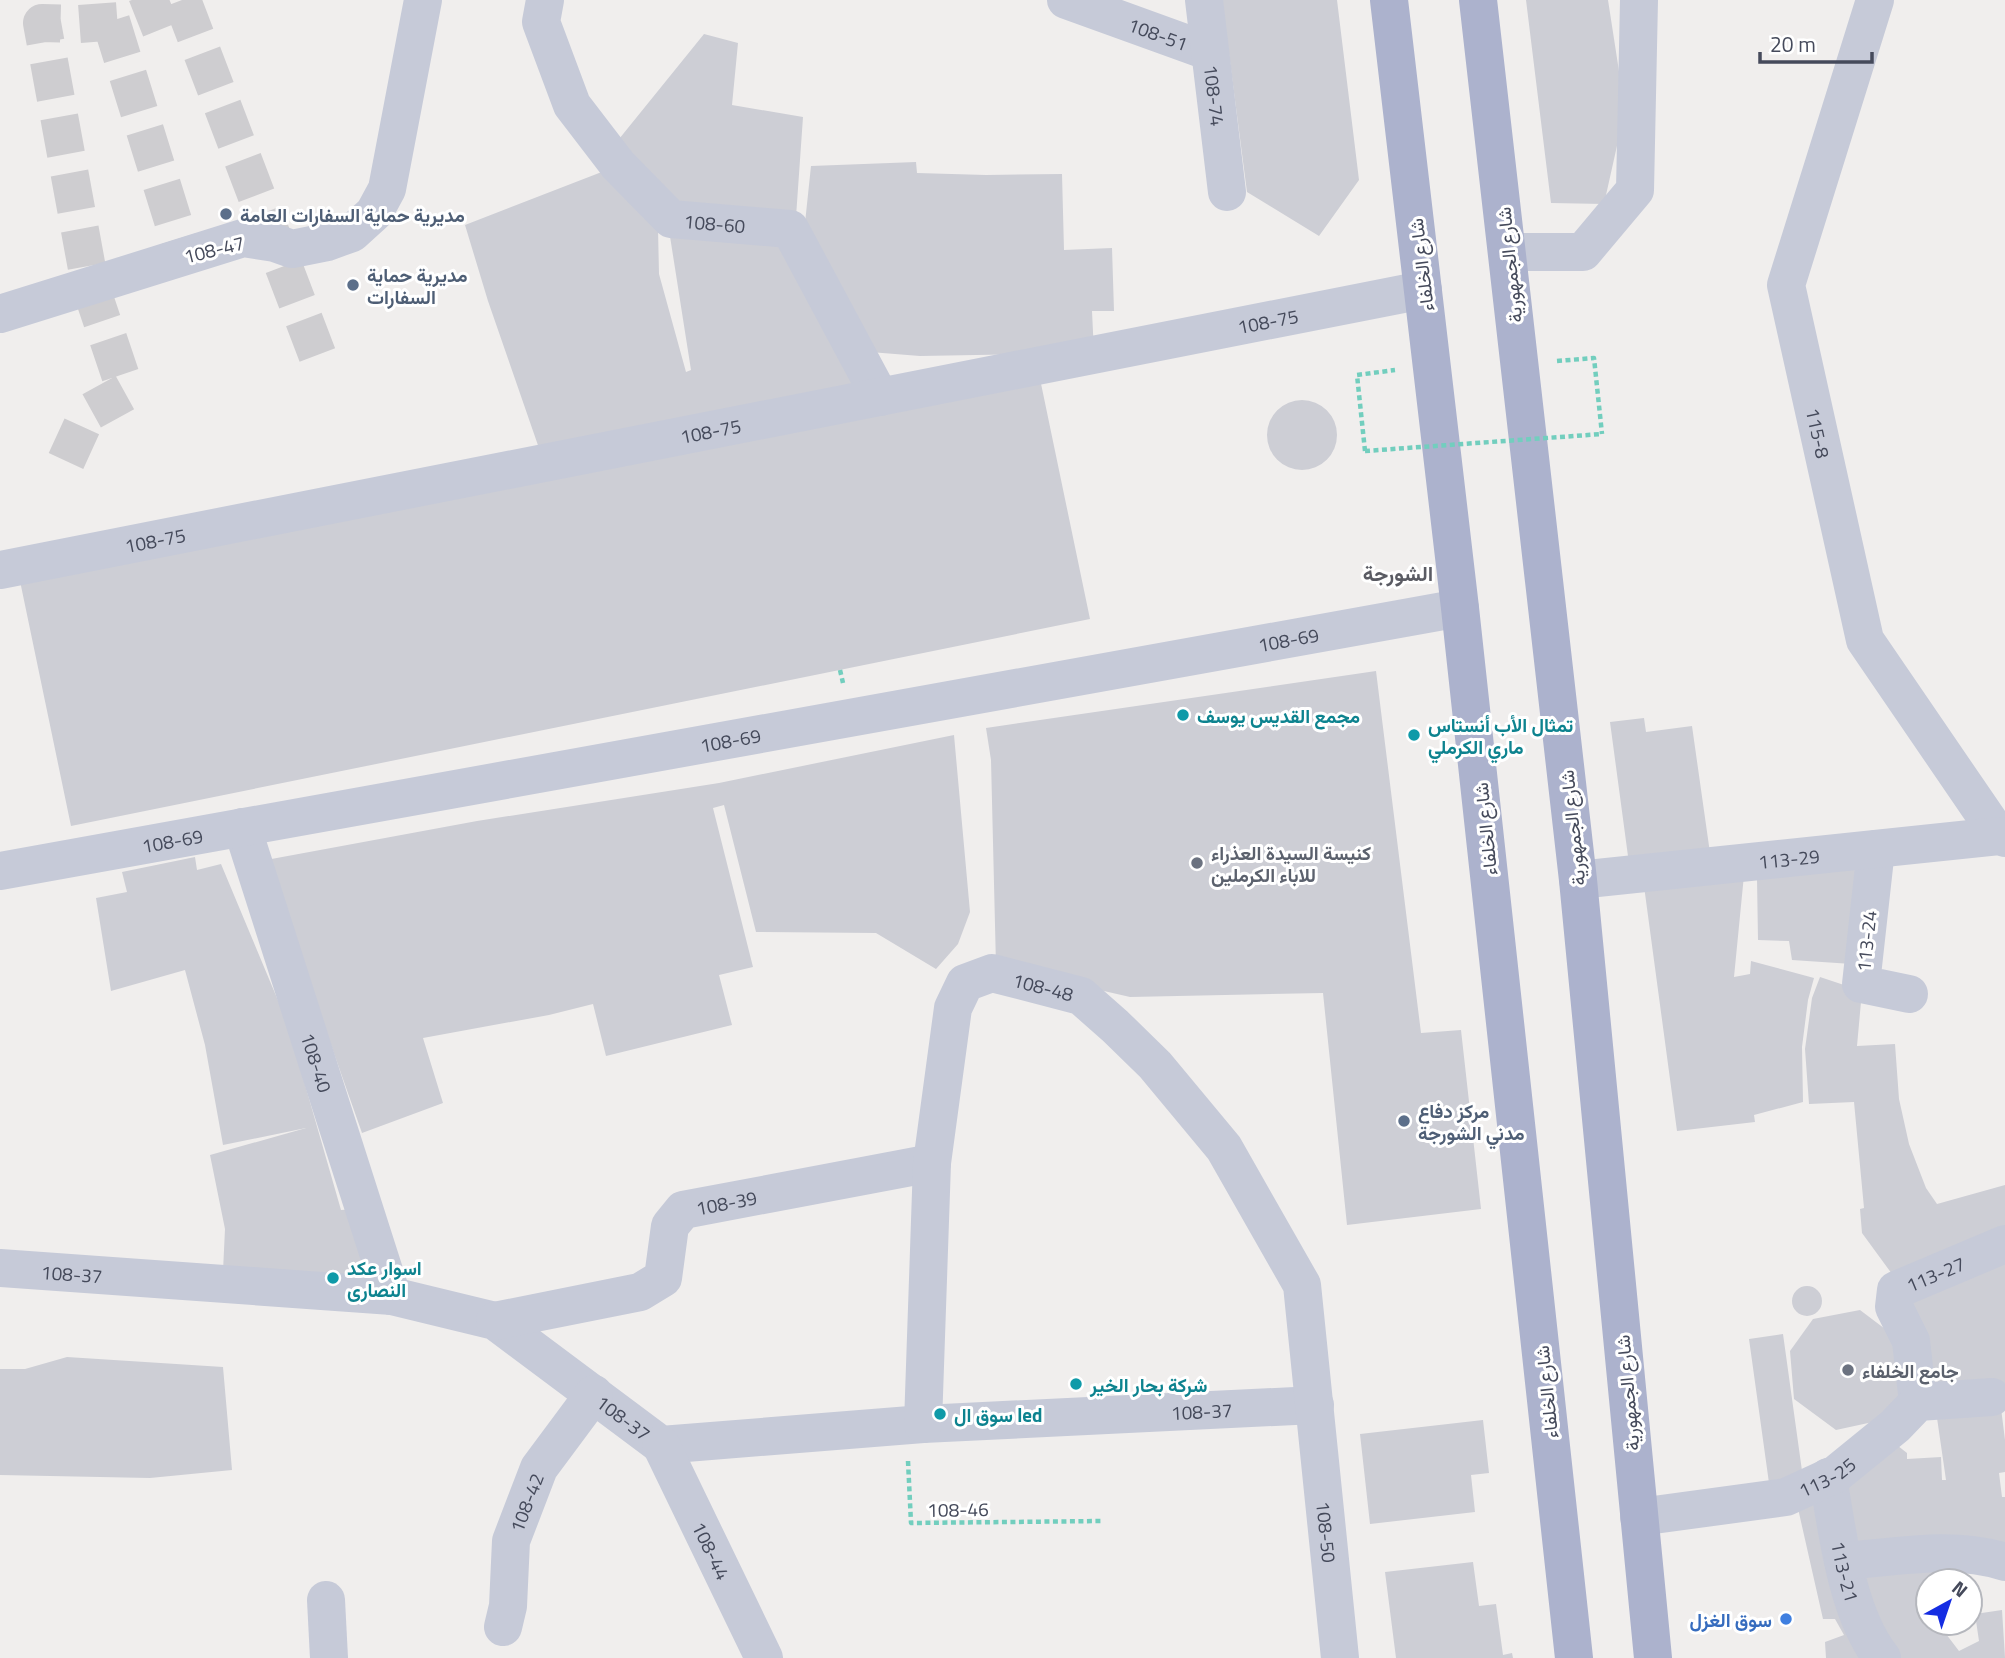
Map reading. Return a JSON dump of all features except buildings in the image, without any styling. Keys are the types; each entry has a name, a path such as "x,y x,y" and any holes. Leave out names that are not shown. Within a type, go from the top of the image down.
{"main road":[{"name":"شارع الخلفاء","path":"1389,0 1460,608 1574,1658"},
{"name":"شارع الجمهورية","path":"1478,0 1578,880 1653,1658"}],"street":[{"name":"108-47","path":"0,314 243,238 275,243 292,249 327,242 352,233 374,214 387,189 423,0"},
{"name":"108-60","path":"545,0 541,22 572,105 618,165 671,219 790,229 880,397"},
{"name":"108-51","path":"1066,0 1210,52"},
{"name":"108-74","path":"1204,0 1227,192"},
{"path":"1508,252 1583,252 1635,190 1639,0"},
{"name":"115-8","path":"1875,0 1786,285 1865,640 2002,837"},
{"name":"108-75","path":"0,570 1423,290"},
{"name":"108-69","path":"0,871 1460,608"},
{"name":"108-40","path":"242,827 392,1296"},
{"name":"113-29","path":"1578,880 2002,837"},
{"name":"113-24","path":"1875,849 1861,985 1909,994"},
{"name":"108-48","path":"915,1424 932,1163 953,1008 965,983 992,973 1080,996 1155,1065 1224,1148 1303,1285 1315,1405"},
{"name":"108-39","path":"495,1321 640,1293 663,1278 670,1226 683,1210 932,1163"},
{"name":"113-27","path":"1918,1402 1911,1341 1894,1307 1896,1290 2005,1244"},
{"name":"108-37","path":"0,1268 392,1296 495,1321 661,1445 915,1424 1315,1405"},
{"name":"108-42","path":"503,1627 508,1606 511,1541 539,1468 594,1394"},
{"path":"1918,1402 1992,1397"},
{"name":"113-25","path":"1639,1517 1786,1497 1836,1474 1895,1426 1918,1402"},
{"name":"108-50","path":"1315,1405 1340,1658"},
{"name":"108-44","path":"661,1445 764,1658"},
{"name":"113-21","path":"1828,1478 1843,1561 1860,1617 1882,1658"},
{"path":"1843,1561 1954,1553 1981,1554 2005,1562"},
{"path":"326,1600 329,1658"}],"path":[{"path":"1357,374 1365,451 1602,435 1594,358"},
{"name":"108-46","path":"915,1424 911,1523 1103,1521"}],"tunnel":[{"path":"182,0 320,362"},
{"path":"66,461 88,413 126,392 90,285 42,23 79,24 133,20 183,0"},
{"path":"111,21 184,256"}],"place":[{"name":"مديرية حماية السفارات العامة","path":"226,214"},
{"name":"مديرية حماية السفارات","path":"353,285"},
{"name":"مجمع القديس يوسف","path":"1183,715"},
{"name":"تمثال الأب أنستاس ماري الكرملي","path":"1414,735"},
{"name":"كنيسة السيدة العذراء للاباء الكرملين","path":"1197,863"},
{"name":"مركز دفاع مدني الشورجة","path":"1404,1121"},
{"name":"اسوار عكد النصارى","path":"333,1278"},
{"name":"جامع الخلفاء","path":"1848,1370"},
{"name":"شركة بحار الخير","path":"1076,1384"},
{"name":"سوق ال led","path":"940,1414"},
{"name":"سوق الغزل","path":"1786,1619"}],"district":[{"name":"الشورجة","path":"1398,573"}]}
